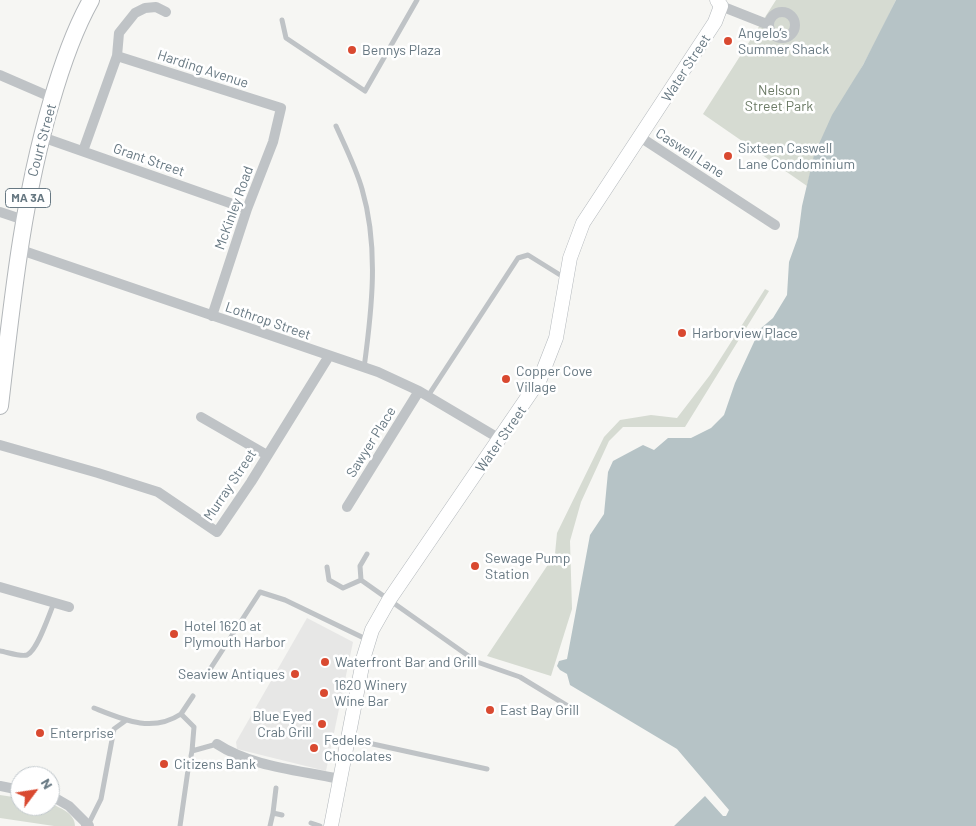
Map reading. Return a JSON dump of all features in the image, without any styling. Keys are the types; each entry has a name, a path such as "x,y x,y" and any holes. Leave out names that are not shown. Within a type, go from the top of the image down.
{"main road":[{"name":"Court Street","path":"0,406 8,301 42,138 52,98 78,27 91,0"},
{"name":"Water Street","path":"331,826 347,739 369,641 389,600 533,393 549,360 562,314 570,258 583,223 715,22 719,3"}],"street":[{"path":"719,3 768,25"},
{"path":"83,151 117,56 119,33 135,13 145,8 156,7 166,12"},
{"name":"Harding Avenue","path":"117,56 281,108"},
{"path":"0,75 52,98"},
{"name":"McKinley Road","path":"212,316 247,209 273,142 281,108"},
{"name":"Caswell Lane","path":"640,137 775,225"},
{"name":"Grant Street","path":"42,138 247,209"},
{"path":"0,212 24,220"},
{"name":"Lothrop Street","path":"18,249 364,368 423,394 500,439"},
{"name":"Murray Street","path":"0,445 158,492 216,532 329,356"},
{"name":"Sawyer Place","path":"346,507 423,394"},
{"path":"201,417 267,455"},
{"path":"0,587 69,607"},
{"path":"217,744 230,753 251,760 339,779"},
{"path":"60,802 68,806 88,826"}],"lane":[{"path":"282,20 286,38 365,90 417,0"},
{"path":"336,126 362,189 373,244 371,317 364,368"},
{"path":"423,394 518,258 528,255 567,280"},
{"path":"360,580 360,566 367,554"},
{"path":"327,568 329,580 343,588 360,580"},
{"path":"360,580 477,662 520,677 571,708"},
{"path":"205,677 260,592 285,600 369,641"},
{"path":"0,650 26,655 37,643 54,603"},
{"path":"94,708 125,721 160,724 182,714 193,696"},
{"path":"182,714 194,727 191,754 217,744"},
{"path":"88,826 102,799 114,729 125,721"},
{"path":"347,739 487,769"},
{"path":"180,826 188,770"},
{"path":"270,826 276,788"},
{"path":"273,812 282,815"},
{"path":"311,823 320,826"}],"shaded area":[{"path":"896,0 976,0 976,826 674,826 705,796 723,816 726,816 729,810 677,749 570,685 567,674 557,666 559,661 567,659 590,535 604,514 608,472 613,461 643,445 654,450 668,438 691,438 711,428 724,415 735,383 760,329 773,318 787,295 789,262 798,237 802,206 814,155 832,115 863,65"},
{"path":"307,618 353,642 326,771 237,749 236,742"}],"green space":[{"name":"Nelson Street Park","path":"776,0 896,0 872,49 823,137 807,186 703,114"},
{"path":"765,289 769,291 685,427 623,427 609,441 581,502 570,541 572,609 551,676 487,656 555,554 557,533 604,437 620,420 651,415 677,418 710,375"},
{"path":"0,795 10,796 10,816 60,816 60,808 70,814 75,826 54,826 0,818"}],"place":[{"name":"Angelo’s Summer Shack","path":"728,41"},
{"name":"Bennys Plaza","path":"352,50"},
{"name":"Sixteen Caswell Lane Condominium","path":"728,156"},
{"name":"Harborview Place","path":"682,333"},
{"name":"Copper Cove Village","path":"506,379"},
{"name":"Sewage Pump Station","path":"475,566"},
{"name":"Hotel 1620 at Plymouth Harbor","path":"174,634"},
{"name":"Waterfront Bar and Grill","path":"325,662"},
{"name":"Seaview Antiques","path":"295,674"},
{"name":"1620 Winery Wine Bar","path":"324,693"},
{"name":"East Bay Grill","path":"490,710"},
{"name":"Blue Eyed Crab Grill","path":"322,724"},
{"name":"Enterprise","path":"40,733"},
{"name":"Fedeles Chocolates","path":"314,748"},
{"name":"Citizens Bank","path":"164,764"}]}
